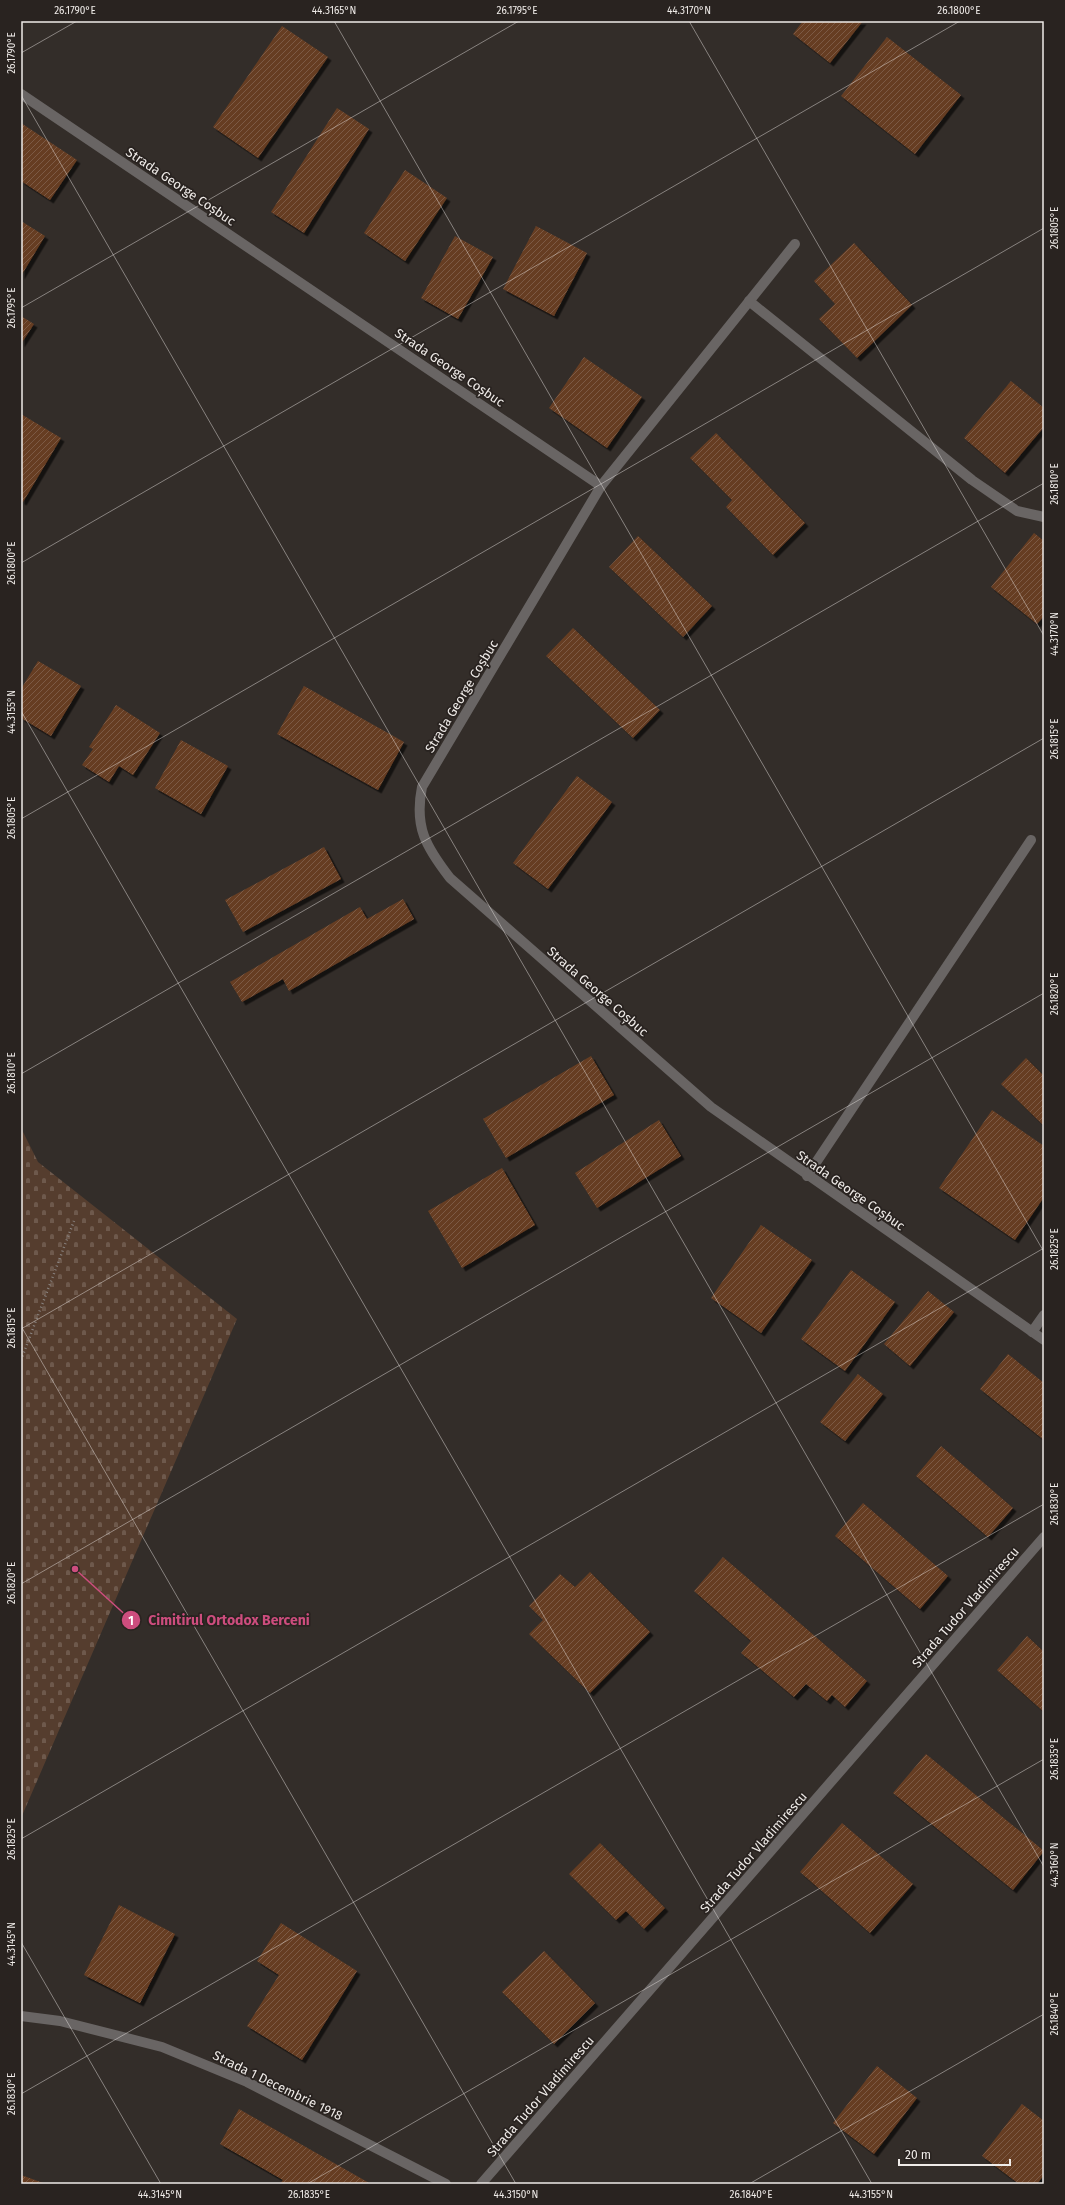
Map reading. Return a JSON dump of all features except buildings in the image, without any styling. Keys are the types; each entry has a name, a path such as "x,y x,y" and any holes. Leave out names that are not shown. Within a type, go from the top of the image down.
{"street":[{"name":"Strada George Coșbuc","path":"21,94 601,486 422,787 418,807 425,842 436,860 456,883 711,1107 807,1176 1044,1340"},
{"path":"601,486 796,244"},
{"path":"749,301 972,480 1017,511 1044,517"},
{"path":"807,1176 1031,840"},
{"path":"1032,1332 1044,1315"},
{"name":"Strada Tudor Vladimirescu","path":"481,2184 1044,1537"},
{"name":"Strada 1 Decembrie 1918","path":"21,2016 60,2021 162,2047 247,2082 446,2184"}],"path":[{"path":"21,1360 74,1221"}],"green space":[{"path":"21,1128 38,1162 237,1319 21,1818"}],"place":[{"name":"Cimitirul Ortodox Berceni","path":"75,1569"}]}
